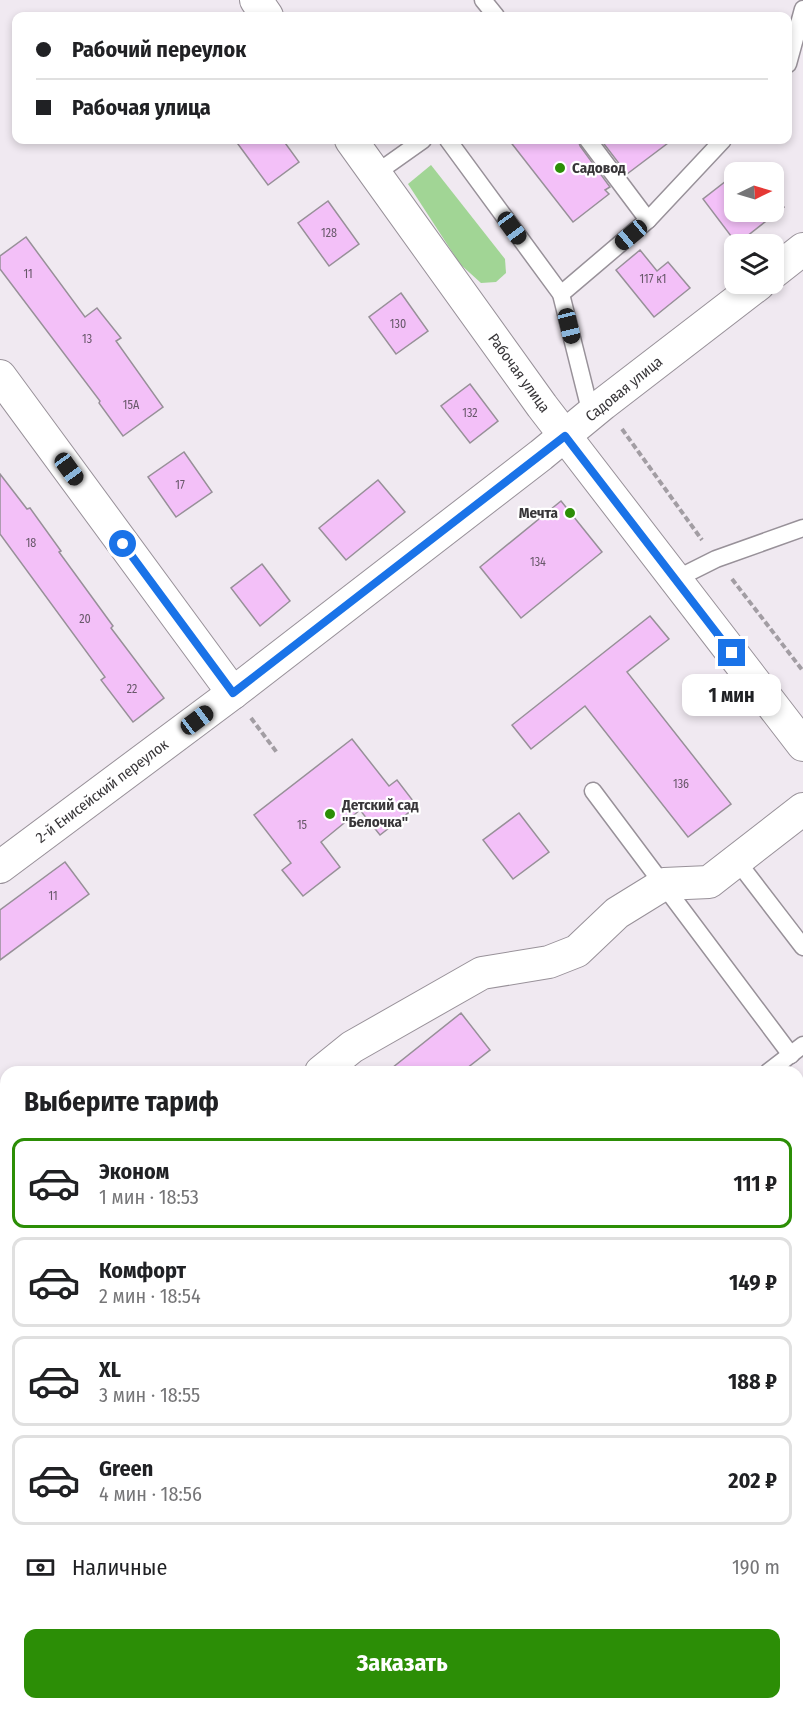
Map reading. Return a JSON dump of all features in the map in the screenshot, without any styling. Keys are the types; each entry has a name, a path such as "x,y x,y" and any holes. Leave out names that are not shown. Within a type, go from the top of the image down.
{"street":[{"name":"Рабочая улица","path":"354,144 565,436 803,745"},
{"path":"784,264 803,249"},
{"name":"Садовая улица","path":"233,693 746,294"},
{"path":"0,375 233,693"},
{"name":"2-й Енисейский переулок","path":"0,867 233,693"},
{"path":"328,1066 352,1047 482,973 549,962 577,951 617,913 663,884 709,882 803,809"}],"lane":[{"path":"483,0 493,12"},
{"path":"792,49 803,9"},
{"path":"375,174 417,144"},
{"path":"451,144 561,294 591,414"},
{"path":"591,144 648,220"},
{"path":"561,294 648,220 719,144"},
{"path":"676,579 716,559 803,528"},
{"path":"593,791 663,884 797,1050 776,1066"},
{"path":"737,861 803,947"}],"path":[{"path":"233,693 278,754"}],"green space":[{"path":"431,165 505,259 506,273 496,282 481,283 460,264 408,184"}],"building":[{"path":"238,144 286,144 299,162 268,185"},
{"name":"Садовод","path":"512,144 579,144 610,187 605,190 609,194 573,222"},
{"path":"604,144 667,144 627,174"},
{"path":"724,183 724,222 765,222 750,234 729,234 703,199"},
{"path":"328,201 359,244 329,266 298,223"},
{"path":"26,237 85,317 97,308 121,338 116,341 163,407 123,436 99,403 100,401 0,269 0,256"},
{"path":"640,250 657,271 668,262 690,288 654,317 616,270"},
{"path":"401,293 428,331 396,354 369,317"},
{"path":"470,384 498,421 470,443 441,406"},
{"path":"184,452 212,492 176,517 148,477"},
{"path":"0,474 27,509 30,508 113,626 111,628 164,698 133,722 101,680 105,677 0,534"},
{"path":"378,480 405,512 346,560 319,528"},
{"path":"561,501 602,552 521,618 480,567"},
{"path":"262,564 290,601 260,626 231,588"},
{"path":"650,616 669,639 627,672 731,804 688,837 585,706 531,749 512,725"},
{"path":"352,739 389,786 397,780 417,806 380,835 360,810 321,842 340,867 303,896 282,870 291,863 254,815"},
{"path":"519,813 549,852 513,879 483,840"},
{"path":"65,862 89,894 0,960 0,910"},
{"path":"461,1013 490,1050 470,1066 395,1066"}],"place":[{"name":"Садовод","path":"560,168"},
{"name":"Мечта","path":"570,513"},
{"name":"Детский сад \"Белочка\"","path":"330,814"}],"route":[{"path":"123,544 233,693 565,436 732,653"}]}
